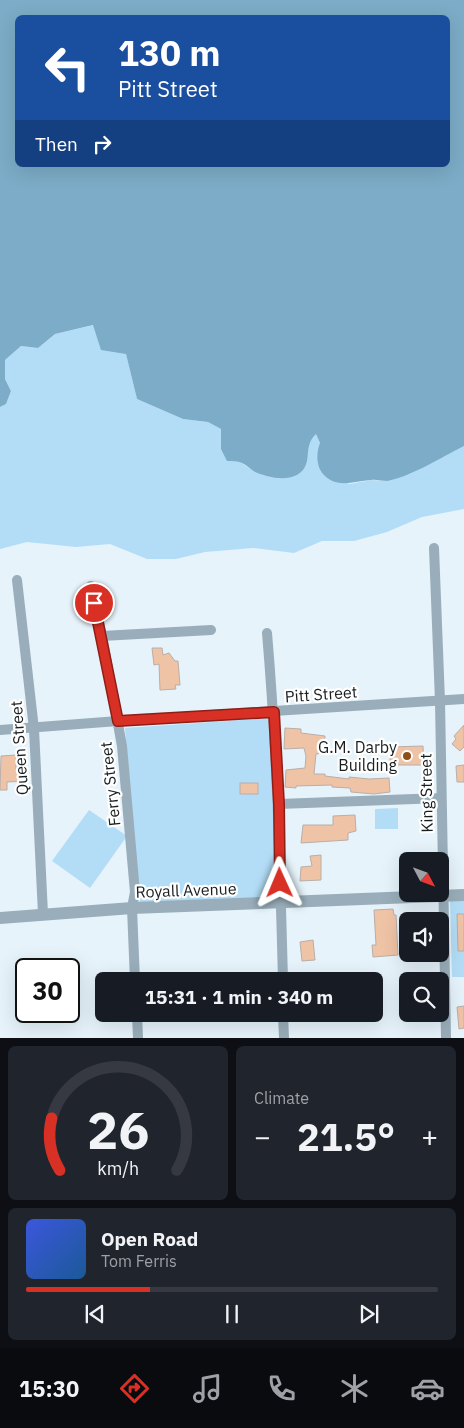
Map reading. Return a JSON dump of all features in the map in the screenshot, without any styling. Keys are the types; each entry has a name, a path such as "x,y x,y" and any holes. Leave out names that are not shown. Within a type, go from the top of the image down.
{"street":[{"name":"King Street","path":"434,548 440,701 442,852"},
{"name":"Queen Street","path":"17,580 34,728 43,914"},
{"name":"Ferry Street","path":"90,586 102,636 122,746 135,892 132,908 135,972"},
{"path":"102,636 211,630"},
{"path":"267,633 279,804 282,972"},
{"name":"Pitt Street","path":"0,730 464,699"},
{"path":"279,804 441,798"},
{"name":"Royall Avenue","path":"449,896 464,895"},
{"name":"Royall Avenue","path":"0,918 132,908 399,898"},
{"name":"King Street","path":"443,902 446,1038"},
{"path":"137,1022 138,1038"},
{"path":"283,1022 284,1038"}],"shaded area":[{"path":"0,0 464,0 464,446 416,471 396,479 341,483 329,479 321,472 317,455 320,443 316,434 310,443 306,466 298,474 293,477 280,478 261,474 240,462 227,461 221,449 221,429 208,422 183,419 137,399 126,354 101,350 93,325 55,334 38,348 21,346 5,360 5,379 11,391 6,404 0,407"},
{"path":"94,325 126,354 137,399 183,419 208,422 221,429 221,449 255,472 281,478 307,460 308,444 316,434 320,443 349,484 372,480 386,481 417,470 464,446 464,509 422,517 387,532 354,541 322,541 294,553 253,548 205,552 176,559 147,559 110,544 76,547 27,542 0,549 0,407 6,404 11,391 5,379 5,360 21,346 38,348 55,334"},
{"path":"270,718 276,898 140,902 125,728"},
{"path":"398,808 398,829 375,829 375,809"},
{"path":"89,810 127,836 90,888 52,861"},
{"path":"450,900 464,900 464,977 452,977"}],"building":[{"path":"152,648 162,648 163,655 169,653 175,661 178,661 180,685 175,685 176,689 160,690 159,664 154,665"},
{"path":"464,725 464,747 460,751 452,744 456,739 454,736"},
{"path":"285,728 301,729 301,733 325,736 323,753 316,754 314,774 325,774 325,776 349,779 349,777 389,778 390,792 374,794 351,792 350,788 332,787 332,785 285,787 286,770 305,768 306,756 304,748 284,749"},
{"name":"G.M. Darby Building","path":"423,746 424,765 390,765 390,747"},
{"path":"16,755 16,770 27,769 27,781 7,782 7,790 0,790 1,756"},
{"path":"464,765 464,782 457,782 456,766"},
{"path":"240,783 258,783 258,794 240,794"},
{"path":"355,815 356,831 348,833 348,840 301,843 303,825 333,825 333,816"},
{"path":"321,855 321,880 300,881 301,867 312,866 310,856"},
{"path":"393,909 394,915 396,915 398,955 373,957 372,945 376,945 374,910"},
{"path":"457,914 464,914 464,951 458,951"},
{"path":"313,940 315,960 302,961 300,942"},
{"path":"464,1006 464,1028 459,1029 457,1007"}],"place":[{"name":"G.M. Darby Building","path":"407,756"}],"route":[{"path":"94,603 118,721 274,712 279,804 280,883"}]}
